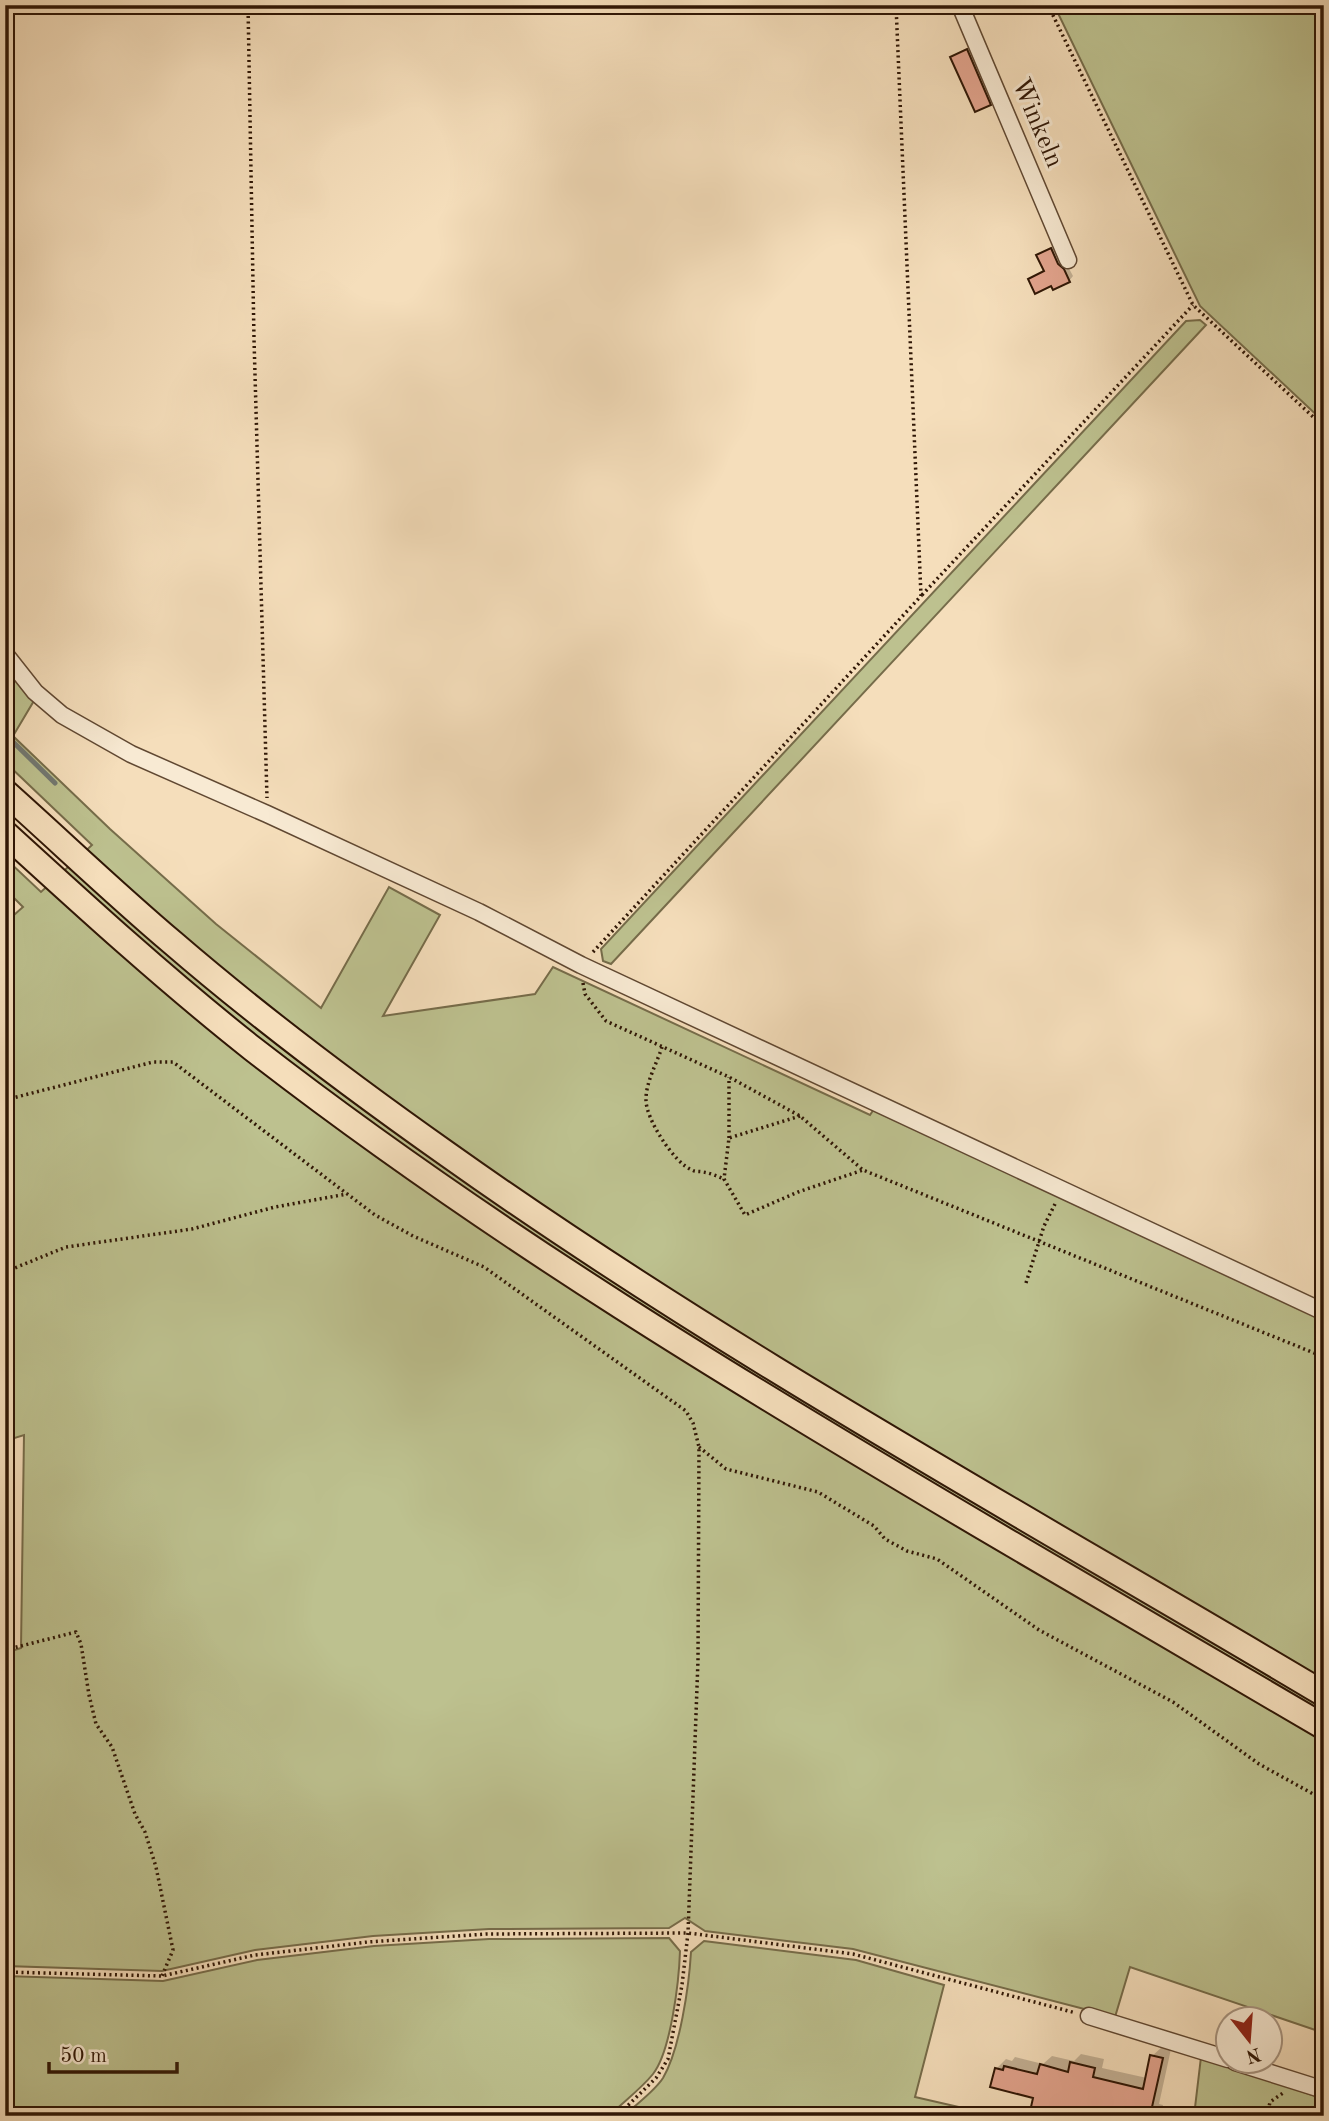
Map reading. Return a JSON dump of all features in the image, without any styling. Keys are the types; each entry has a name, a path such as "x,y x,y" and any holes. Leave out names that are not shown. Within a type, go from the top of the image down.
{"highway":[{"path":"5,792 171,942 262,1017 449,1156 720,1336 1324,1693"},
{"path":"5,832 143,958 251,1047 432,1182 547,1259 838,1442 1324,1727"}],"street":[{"name":"Winkeln","path":"960,5 1068,260"},
{"path":"5,654 35,692 62,715 131,754 479,912 581,965 1324,1312"},
{"path":"1089,2016 1214,2055"},
{"path":"1279,2076 1324,2090"}],"path":[{"path":"248,5 267,814"},
{"path":"896,5 921,596"},
{"path":"1048,5 1193,305 1324,427"},
{"path":"1193,305 581,965 584,994 606,1021 729,1077 800,1116 863,1170 1324,1356"},
{"path":"662,1047 646,1091 647,1110 658,1133 679,1160 691,1170 724,1179"},
{"path":"5,1101 153,1062 173,1062 375,1215 413,1236 484,1267 685,1411 693,1423 699,1447 698,1660 688,1933 682,1985 668,2059 656,2078 617,2116"},
{"path":"729,1077 729,1138 724,1179 745,1215 798,1192 863,1170"},
{"path":"729,1138 800,1116"},
{"path":"1026,1283 1044,1226 1063,1190"},
{"path":"5,1272 66,1247 192,1229 275,1207 347,1195"},
{"path":"699,1447 726,1469 818,1492 874,1526 885,1539 907,1551 937,1559 1039,1630 1173,1702 1259,1764 1324,1800"},
{"path":"5,1650 76,1632 81,1644 96,1724 112,1748 156,1867 173,1950 162,1976"},
{"path":"5,1972 162,1976 255,1955 368,1942 486,1934 688,1933 853,1954 1089,2016"},
{"path":"1268,2116 1270,2102 1298,2082"}],"green space":[{"path":"1054,5 1324,5 1324,422 1200,306"},
{"path":"1200,320 1206,325 611,964 603,961 601,949 1186,321"},
{"path":"5,662 35,699 13,736 110,829 216,924 321,1008 389,887 440,915 383,1016 535,994 553,967 870,1115 874,1109 1324,1318 1324,2033 1284,2019 1284,2006 1245,2006 1130,1967 1115,2017 853,1949 705,1931 685,1918 669,1928 489,1929 373,1936 255,1950 162,1971 5,1966 5,1653 21,1648 24,1435 5,1441 5,923 23,907 5,889 5,858 41,892 92,845 5,762"},
{"path":"669,1938 680,1951 676,1997 665,2049 653,2074 609,2116 5,2116 5,1976 163,1981 257,1960 374,1946 489,1939"},
{"path":"704,1941 856,1960 944,1985 915,2097 998,2116 624,2116 655,2088 669,2066 683,2017 691,1952"},
{"path":"1201,2057 1214,2061 1214,2076 1257,2076 1324,2099 1324,2116 1194,2116"}],"building":[{"path":"967,49 991,105 975,112 950,57"},
{"path":"1051,248 1070,282 1053,290 1051,286 1035,294 1028,279 1044,271 1036,255"},
{"path":"1150,2055 1163,2058 1150,2116 1128,2116 1109,2112 1108,2116 1029,2116 1033,2098 990,2087 995,2068 1003,2070 1004,2066 1037,2074 1040,2064 1068,2072 1070,2062 1095,2068 1093,2077 1143,2089"}],"waterway":[{"path":"5,734 55,783"}]}
